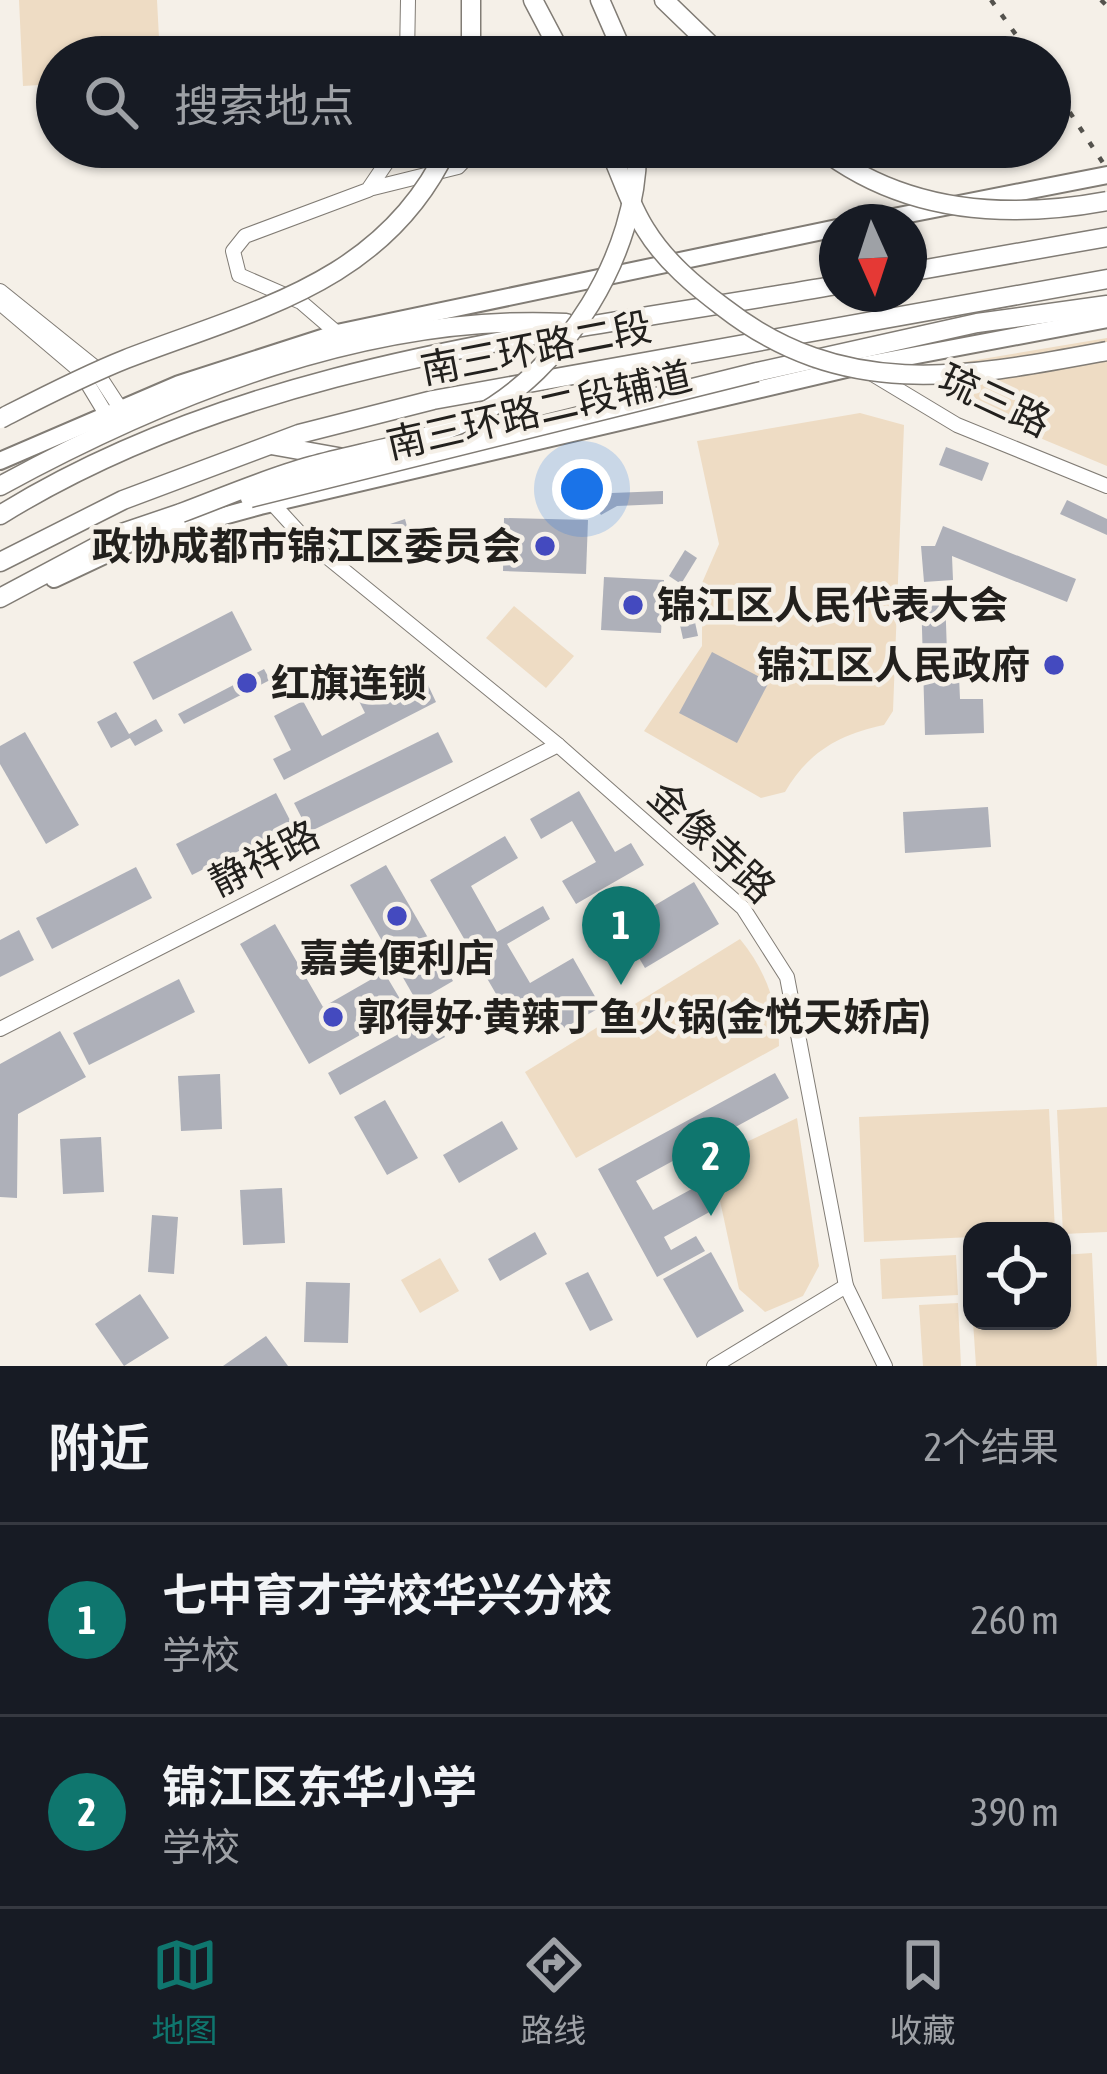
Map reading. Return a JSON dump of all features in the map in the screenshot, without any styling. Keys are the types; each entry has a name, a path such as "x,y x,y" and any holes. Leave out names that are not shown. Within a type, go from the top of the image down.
{"highway":[{"path":"471,0 471,36"},
{"path":"533,0 552,36"},
{"path":"600,0 616,36"},
{"path":"664,0 701,36"},
{"path":"0,419 121,361 326,282 412,207 435,168"},
{"path":"617,168 645,230 689,281 784,347 826,364 896,377 956,375 1107,351"},
{"path":"0,598 122,533 309,466 398,446 472,418 534,373 583,314 615,257 631,206 635,168"},
{"path":"852,168 877,184 942,204 1031,212 1107,201"},
{"path":"927,269 1107,237"},
{"name":"南三环路二段","path":"0,562 123,500 266,444 455,396 1107,279"},
{"name":"南三环路二段","path":"0,514 56,480 203,417 412,356 819,288"},
{"path":"181,513 757,372 977,323 1107,305"},
{"path":"0,486 112,428 337,342 515,320 607,325"},
{"path":"266,444 375,464"}],"main road":[{"path":"927,210 1107,175"},
{"path":"0,461 113,411 337,342 819,232"},
{"name":"南三环路二段辅道","path":"0,608 139,539 273,504 859,366 1107,319"}],"street":[{"path":"407,36 408,0"},
{"path":"368,190 383,168"},
{"path":"337,342 301,302 239,275 233,251 245,236 368,190 454,168"},
{"path":"0,291 92,365 113,411"},
{"path":"0,303 80,371 113,411"},
{"name":"琉三路","path":"859,366 957,425 1107,486"},
{"path":"139,539 277,485 375,464 582,434"},
{"name":"金像寺路","path":"273,504 304,538 558,745 743,908 788,977 846,1286 885,1366"},
{"name":"静祥路","path":"0,1029 558,745"},
{"path":"714,1366 846,1286"}],"shaded area":[{"path":"19,0 157,0 159,36 36,36 36,85 23,86"},
{"path":"1107,338 1107,466 992,418 923,369"},
{"path":"860,413 904,425 893,711 884,725 839,740 815,756 785,792 761,798 644,731 702,646 702,583 719,544 697,441"},
{"path":"514,606 574,656 546,688 486,638"},
{"path":"740,939 769,989 779,1046 576,1158 525,1072"},
{"path":"1107,1107 1107,1232 1071,1234 1071,1222 1062,1222 1057,1110"},
{"path":"1049,1109 1055,1222 963,1222 963,1237 864,1242 859,1117"},
{"path":"797,1118 819,1266 803,1296 765,1312 739,1289 711,1159"},
{"path":"1092,1253 1097,1366 976,1366 974,1330 1071,1330 1071,1254"},
{"path":"956,1255 958,1295 882,1299 880,1259"},
{"path":"440,1258 459,1291 420,1313 401,1280"},
{"path":"958,1303 961,1366 923,1366 919,1305"}],"building":[{"path":"946,447 989,463 982,481 939,465"},
{"path":"663,491 663,504 617,506 601,515 594,503 612,493"},
{"path":"1067,500 1107,519 1107,535 1060,514"},
{"name":"政协成都市锦江区委员会","path":"504,518 588,520 586,574 503,571"},
{"path":"405,519 408,530 385,538 388,547 376,551 369,531"},
{"path":"943,526 1076,579 1067,602 952,556 953,580 924,582 921,546 935,546"},
{"path":"685,550 697,558 681,584 669,576"},
{"name":"锦江区人民代表大会","path":"604,577 664,580 661,633 601,630"},
{"path":"945,593 947,654 958,654 960,699 983,699 984,733 925,735 921,594"},
{"path":"690,599 698,636 683,639 675,602"},
{"path":"232,611 252,650 153,700 133,662"},
{"path":"712,652 769,682 737,743 679,713"},
{"path":"375,667 394,703 428,685 436,702 284,780 273,759 291,750 274,716 303,701 322,736 365,713 349,681"},
{"path":"264,669 270,680 184,724 178,714"},
{"path":"116,712 129,734 156,719 163,731 135,746 130,738 111,748 97,722"},
{"path":"25,732 79,825 46,844 0,764 0,746"},
{"path":"438,732 453,762 309,832 294,803"},
{"path":"579,791 615,852 631,843 644,865 576,904 562,881 596,862 572,821 541,839 530,819"},
{"path":"276,793 292,824 192,875 176,844"},
{"path":"988,807 991,847 905,853 903,812"},
{"path":"505,836 518,858 471,886 497,932 543,906 550,919 507,944 530,983 573,958 601,1007 552,1035 540,1016 517,1030 430,880"},
{"path":"386,865 453,981 417,1002 350,885"},
{"path":"136,867 152,898 52,949 36,918"},
{"path":"694,882 719,924 645,968 620,926"},
{"path":"275,924 323,1007 384,972 406,1009 309,1064 240,944"},
{"path":"19,930 34,960 0,977 0,940"},
{"path":"179,979 195,1012 89,1065 73,1033"},
{"path":"433,1015 445,1037 340,1095 328,1073"},
{"path":"60,1031 86,1077 18,1114 17,1198 0,1197 0,1064"},
{"path":"775,1073 789,1098 636,1181 653,1210 701,1184 715,1209 664,1237 671,1250 696,1236 705,1251 657,1277 598,1169"},
{"path":"220,1074 222,1129 181,1131 178,1076"},
{"path":"385,1100 418,1158 387,1175 354,1117"},
{"path":"502,1121 518,1149 459,1183 443,1155"},
{"path":"101,1137 104,1192 63,1194 60,1139"},
{"path":"282,1188 285,1243 243,1245 240,1190"},
{"path":"152,1215 178,1217 174,1274 148,1272"},
{"path":"535,1232 547,1254 500,1281 488,1259"},
{"path":"711,1252 744,1311 697,1338 663,1279"},
{"path":"588,1272 613,1320 590,1331 565,1283"},
{"path":"306,1282 350,1283 348,1343 304,1342"},
{"path":"140,1294 169,1338 124,1366 95,1324"},
{"path":"266,1336 288,1366 223,1366"}],"railway":[{"path":"991,0 1017,36"},
{"path":"1101,0 1107,6"},
{"path":"1071,114 1107,169"}],"place":[{"name":"政协成都市锦江区委员会","path":"545,546"},
{"name":"锦江区人民代表大会","path":"633,605"},
{"name":"锦江区人民政府","path":"1054,665"},
{"name":"红旗连锁","path":"247,683"},
{"name":"嘉美便利店","path":"397,916"},
{"name":"七中育才学校华兴分校","path":"621,985"},
{"name":"郭得好·黄辣丁鱼火锅(金悦天娇店)","path":"333,1017"},
{"name":"锦江区东华小学","path":"711,1216"}]}
